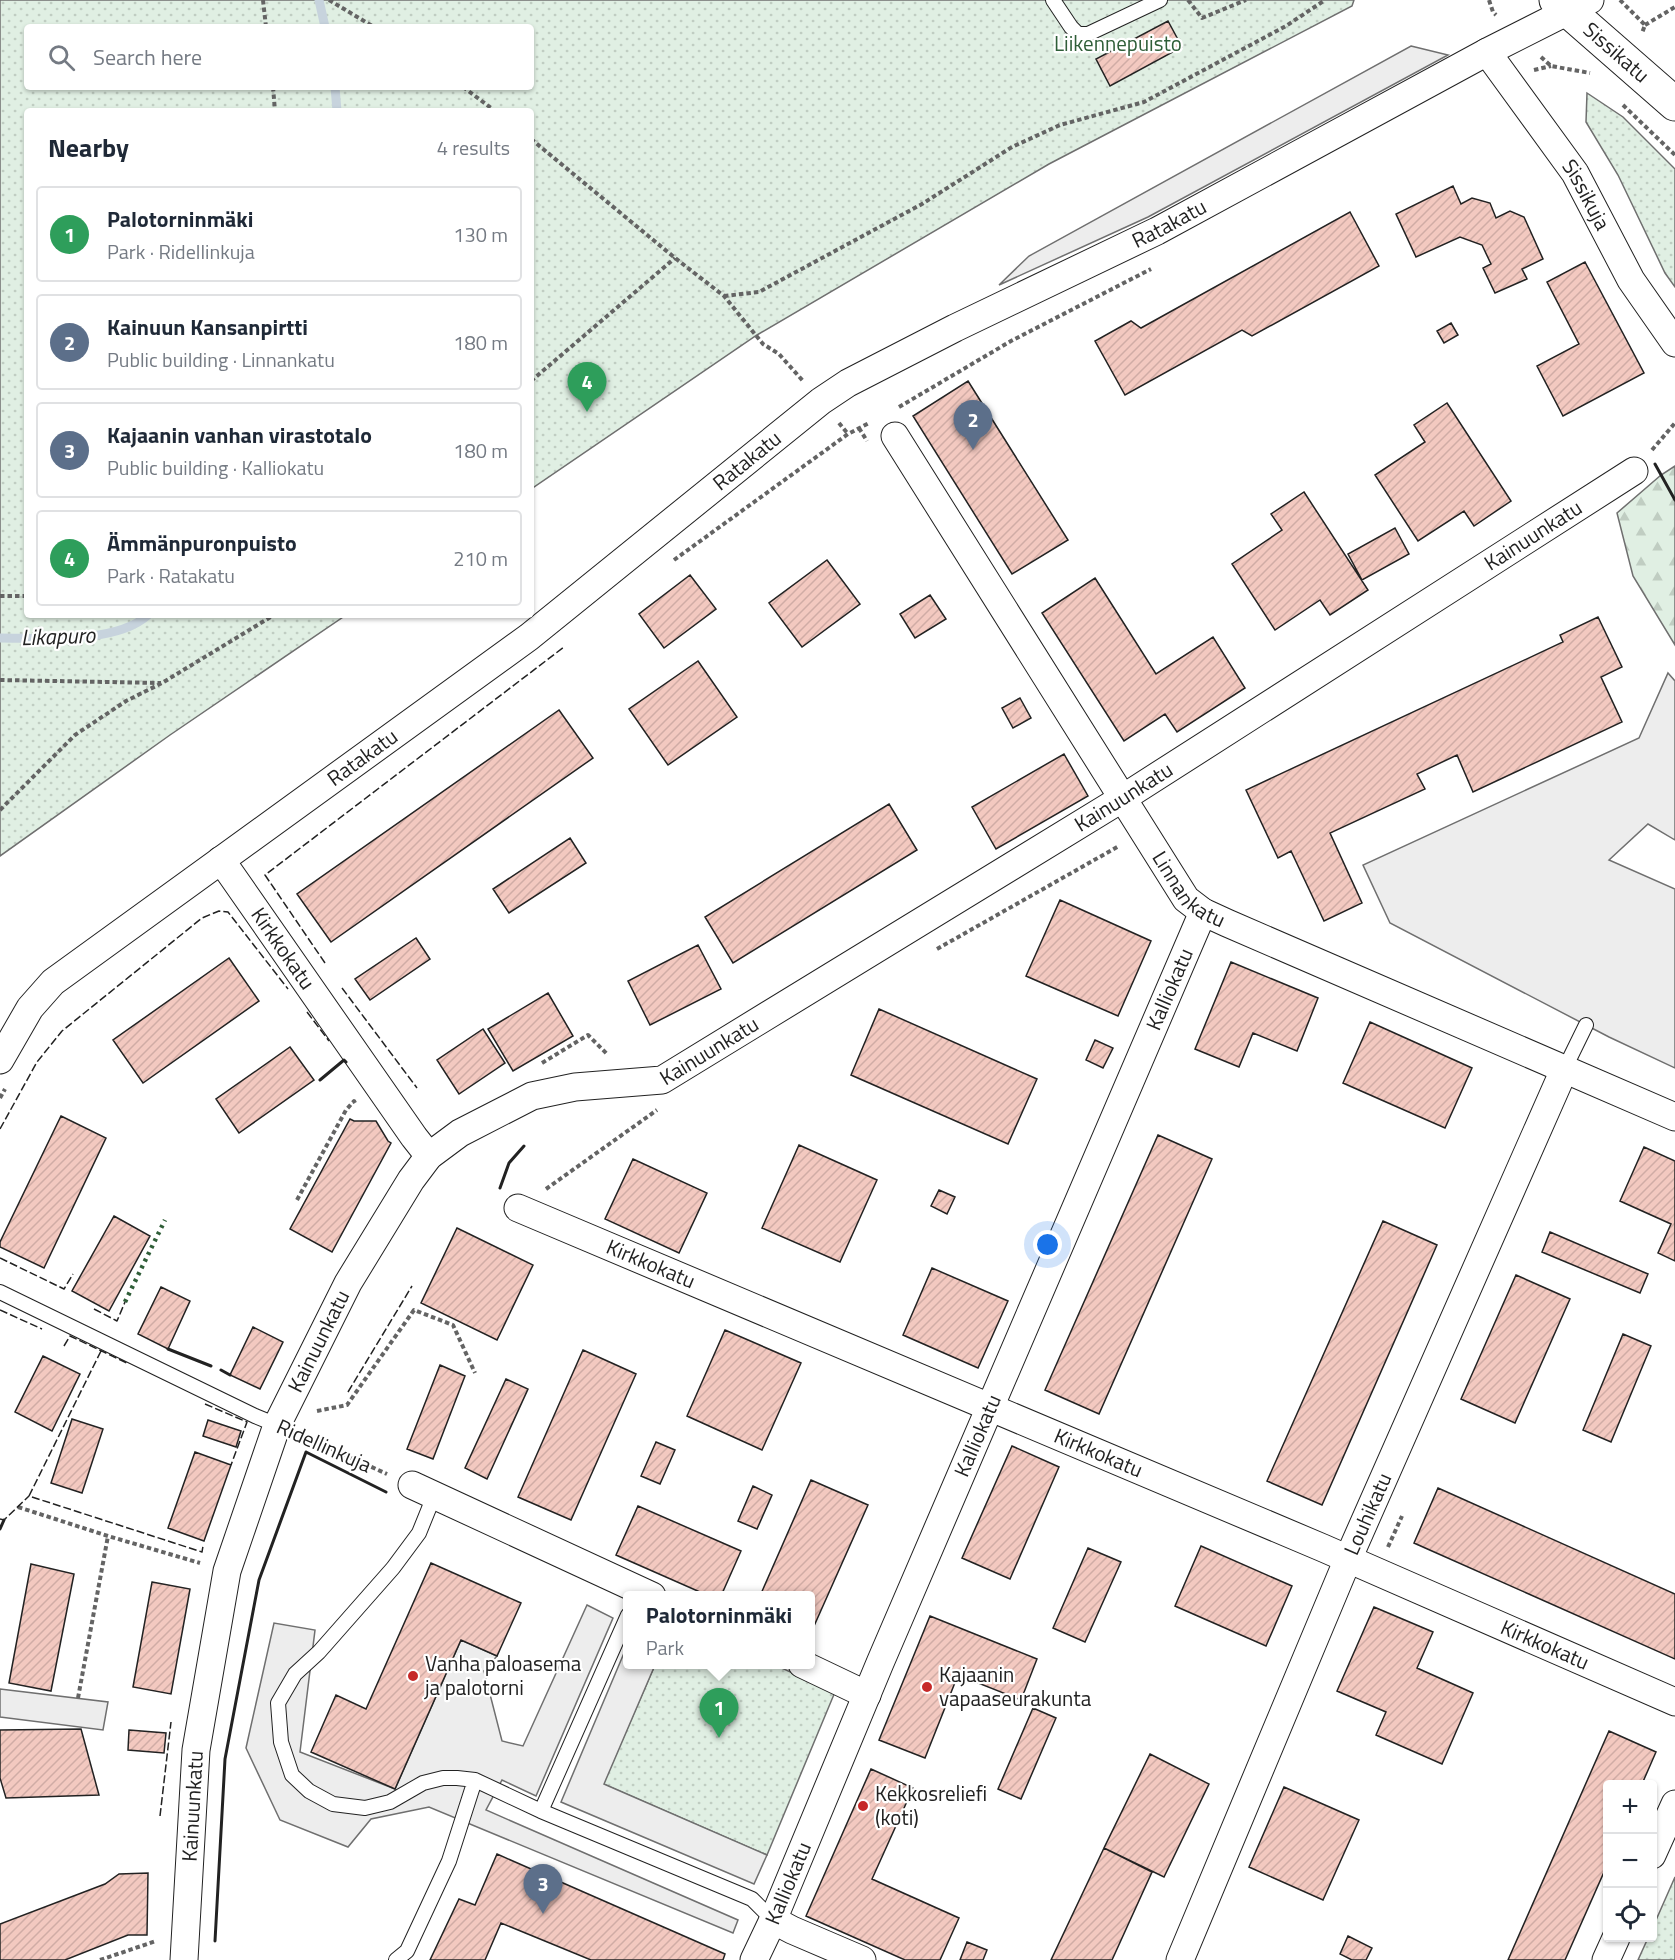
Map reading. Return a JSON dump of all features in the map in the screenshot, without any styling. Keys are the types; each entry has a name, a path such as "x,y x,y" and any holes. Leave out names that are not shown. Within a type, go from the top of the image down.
{"main road":[{"name":"Sissikatu","path":"1571,4 1675,104"}],"street":[{"name":"Ratakatu","path":"5,1071 30,1008 53,982 530,637 821,400 848,383 955,328 1157,231 1517,36 1571,4"},
{"name":"Sissikuja","path":"1486,52 1575,173 1631,280 1675,343"},
{"name":"Linnankatu","path":"887,427 1186,899 1203,912 1675,1117"},
{"name":"Kainuunkatu","path":"184,1960 196,1750 227,1572 289,1430 348,1283 411,1180 429,1156 460,1133 532,1096 575,1087 662,1080 1123,798 1634,471"},
{"name":"Kirkkokatu","path":"221,860 316,999 429,1156"},
{"name":"Kalliokatu","path":"754,1960 1203,912"},
{"name":"Louhikatu","path":"1180,1960 1348,1559 1564,1070"},
{"name":"Kirkkokatu","path":"518,1208 1348,1559 1675,1702"},
{"path":"423,1491 636,1591"},
{"path":"811,1669 867,1695"},
{"path":"1657,1846 1675,1804"},
{"path":"773,1920 862,1960"},
{"path":"1606,1960 1614,1942"}],"lane":[{"path":"1053,0 1078,34 1088,34 1160,0"},
{"path":"1564,1070 1586,1025"},
{"name":"Ridellinkuja","path":"0,1292 255,1416 289,1430"},
{"path":"423,1491 419,1533 393,1568 319,1652 295,1674 278,1703 281,1742 292,1775 309,1791 333,1804 365,1808 390,1802 423,1782 443,1779 476,1780 541,1811 752,1899 773,1920"},
{"path":"541,1811 623,1623"},
{"path":"396,1960 407,1951 449,1861 476,1780"}],"path":[{"path":"263,0 266,24"},
{"path":"329,0 369,24"},
{"path":"1188,0 1202,18 1246,0"},
{"path":"724,296 759,292 922,204 1012,147 1060,125 1144,102 1286,26 1325,0"},
{"path":"1489,0 1493,12 1551,66"},
{"path":"1645,25 1675,7"},
{"path":"1505,78 1551,66 1591,73"},
{"path":"273,90 275,108"},
{"path":"467,90 491,108"},
{"path":"1616,98 1675,155"},
{"path":"534,141 724,296 763,344 779,354"},
{"path":"534,378 675,258"},
{"path":"898,407 1011,341 1156,266"},
{"path":"1634,471 1675,423"},
{"path":"666,566 848,434 887,427"},
{"path":"0,596 24,596"},
{"path":"0,810 75,735 126,701 162,683 269,618"},
{"path":"0,680 162,683"},
{"path":"936,950 1120,845 1126,855"},
{"path":"0,1098 5,1071"},
{"path":"297,1200 346,1110 354,1101 362,1108"},
{"path":"518,1208 660,1108"},
{"path":"320,1401 314,1412 348,1405 414,1310 453,1325 475,1374"},
{"path":"297,1446 289,1430 306,1427"},
{"name":"Ridellinkuja","path":"289,1430 423,1491"},
{"path":"18,1507 227,1572"},
{"path":"78,1698 108,1536"}],"green space":[{"name":"Liikennepuisto","path":"0,0 1354,0 1352,6 1049,164 757,335 534,487 534,108 24,108 24,618 342,618 170,735 0,856"},
{"path":"1587,93 1623,117 1675,169 1675,287 1665,273 1618,175 1586,122"},
{"path":"1675,466 1675,645 1633,576 1617,513 1661,475"},
{"path":"653,1669 784,1669 835,1692 767,1855 603,1784"},
{"path":"1675,1877 1675,1960 1638,1960 1646,1942 1657,1942 1657,1918"}],"shaded area":[{"path":"1411,46 1448,55 1148,217 999,285 1029,256"},
{"path":"1668,673 1675,681 1675,840 1648,824 1609,860 1675,889 1675,1068 1609,1037 1390,923 1363,865 1639,738"},
{"path":"587,1605 613,1618 536,1796 502,1780 486,1810 738,1920 733,1933 429,1807 371,1819 348,1847 280,1820 246,1748 274,1623 315,1630 300,1752 395,1789 461,1640 497,1656 484,1671 502,1741 523,1746"},
{"path":"623,1655 623,1669 653,1669 604,1784 767,1855 754,1884 561,1802"},
{"path":"0,1689 108,1702 103,1730 0,1717"}],"building":[{"path":"1168,21 1182,47 1110,86 1096,59"},
{"path":"1453,186 1461,204 1472,198 1490,203 1496,218 1510,211 1524,217 1543,259 1522,269 1527,279 1495,293 1483,268 1491,264 1482,245 1460,237 1416,257 1396,214"},
{"path":"1350,212 1379,266 1252,336 1242,330 1125,395 1095,341 1131,321 1141,328"},
{"path":"1585,262 1644,373 1563,416 1537,366 1579,344 1547,282"},
{"path":"1451,323 1458,335 1444,343 1437,331"},
{"path":"968,381 1068,540 1012,574 913,416"},
{"path":"1447,403 1511,501 1474,526 1464,511 1418,541 1375,475 1425,442 1414,425"},
{"path":"1304,492 1368,590 1330,615 1320,600 1275,630 1232,564 1282,530 1271,514"},
{"path":"1395,528 1409,554 1362,580 1348,554"},
{"path":"827,560 860,604 802,647 769,603"},
{"path":"690,575 716,609 664,648 639,614"},
{"path":"1095,578 1156,674 1213,637 1245,688 1177,732 1165,714 1124,741 1042,613"},
{"path":"930,595 946,619 915,638 900,614"},
{"path":"1598,617 1622,667 1601,677 1622,722 1473,792 1457,755 1417,774 1425,789 1330,833 1362,903 1324,921 1291,851 1278,858 1246,790 1563,642 1560,635"},
{"path":"698,661 737,717 668,765 629,709"},
{"path":"1020,698 1031,718 1013,728 1002,708"},
{"path":"559,710 593,758 331,942 297,894"},
{"path":"1064,754 1088,796 996,849 972,807"},
{"path":"889,804 917,850 733,963 705,917"},
{"path":"570,838 586,863 509,913 493,889"},
{"path":"1060,900 1151,941 1118,1016 1026,976"},
{"path":"416,938 430,959 370,1000 355,979"},
{"path":"698,945 721,989 650,1025 628,981"},
{"path":"229,958 259,1001 143,1083 113,1040"},
{"path":"1231,962 1318,998 1297,1051 1253,1033 1239,1067 1195,1049"},
{"path":"548,993 573,1036 513,1071 488,1029"},
{"path":"879,1009 1037,1079 1008,1144 851,1075"},
{"path":"1370,1022 1472,1068 1445,1128 1343,1083"},
{"path":"483,1029 505,1063 459,1094 437,1060"},
{"path":"1095,1040 1113,1048 1103,1068 1086,1060"},
{"path":"290,1047 314,1080 239,1133 216,1099"},
{"path":"61,1116 106,1138 44,1268 0,1247 0,1242"},
{"path":"350,1119 376,1121 391,1143 332,1252 290,1229"},
{"path":"1158,1135 1212,1159 1099,1414 1045,1390"},
{"path":"799,1145 877,1180 840,1262 762,1228"},
{"path":"1644,1147 1675,1161 1675,1261 1658,1253 1671,1224 1620,1201"},
{"path":"633,1159 707,1193 679,1253 605,1219"},
{"path":"939,1190 955,1197 947,1214 931,1206"},
{"path":"114,1216 150,1236 109,1311 72,1291"},
{"path":"1383,1221 1437,1245 1322,1505 1267,1481"},
{"path":"457,1228 533,1265 497,1340 421,1303"},
{"path":"1550,1232 1648,1274 1640,1293 1542,1252"},
{"path":"932,1268 1008,1301 978,1368 903,1335"},
{"path":"1516,1275 1570,1299 1515,1423 1461,1399"},
{"path":"161,1287 190,1301 168,1349 138,1334"},
{"path":"253,1327 283,1342 260,1389 230,1375"},
{"path":"725,1330 801,1363 762,1450 687,1416"},
{"path":"1623,1334 1651,1346 1611,1442 1583,1430"},
{"path":"583,1350 636,1374 571,1520 518,1497"},
{"path":"43,1356 80,1374 52,1431 15,1412"},
{"path":"440,1365 465,1376 433,1459 407,1449"},
{"path":"506,1379 528,1389 487,1479 465,1468"},
{"path":"72,1419 103,1429 82,1493 51,1483"},
{"path":"208,1420 241,1431 236,1447 203,1436"},
{"path":"656,1442 675,1450 660,1484 641,1476"},
{"path":"1012,1446 1059,1467 1010,1579 962,1558"},
{"path":"195,1452 231,1465 204,1541 168,1528"},
{"path":"811,1480 868,1505 815,1624 815,1591 762,1591"},
{"path":"753,1486 772,1495 757,1529 738,1521"},
{"path":"1438,1488 1675,1594 1675,1659 1414,1543"},
{"path":"638,1506 741,1551 723,1591 698,1591 616,1555"},
{"path":"1201,1546 1292,1586 1266,1646 1175,1606"},
{"path":"1088,1548 1121,1562 1085,1642 1053,1628"},
{"name":"Vanha paloasema ja palotorni","path":"431,1563 521,1603 497,1656 461,1640 395,1789 311,1752 336,1695 366,1709"},
{"path":"31,1564 74,1574 51,1691 9,1683"},
{"path":"152,1582 190,1589 171,1694 133,1687"},
{"path":"1374,1607 1433,1632 1417,1668 1473,1693 1442,1764 1376,1735 1386,1712 1337,1691"},
{"name":"Kajaanin vapaaseurakunta","path":"930,1616 1037,1659 1021,1700 958,1675 925,1758 879,1740"},
{"path":"1033,1708 1056,1718 1021,1799 998,1789"},
{"path":"81,1729 99,1795 6,1798 0,1778 0,1730"},
{"path":"129,1730 166,1733 164,1753 128,1750"},
{"path":"1609,1731 1656,1752 1644,1780 1603,1780 1603,1874 1565,1960 1508,1960"},
{"path":"1150,1754 1209,1784 1164,1877 1104,1848"},
{"path":"871,1769 913,1788 872,1879 959,1918 940,1960 905,1960 806,1916"},
{"path":"1284,1787 1359,1820 1323,1900 1249,1867"},
{"path":"1104,1848 1152,1872 1112,1960 1051,1960"},
{"path":"497,1854 725,1954 723,1960 591,1960 501,1923 485,1960 430,1960 459,1899 475,1905"},
{"path":"148,1873 147,1935 128,1935 65,1960 0,1960 0,1924 105,1884 119,1874"},
{"path":"1348,1936 1372,1948 1366,1960 1352,1960 1340,1954"},
{"path":"967,1942 987,1950 983,1960 960,1960"}],"waterway":[{"name":"Likapuro","path":"319,0 324,24"},
{"name":"Likapuro","path":"335,90 337,108"},
{"name":"Likapuro","path":"0,638 98,635 117,631 143,618"}],"hedge":[{"path":"125,1302 165,1220"}],"fence":[{"path":"325,963 265,875 564,647"},
{"path":"0,1129 37,1062 62,1031 202,918 219,911 228,912 288,989"},
{"path":"342,988 417,1088"},
{"path":"307,1012 329,1041"},
{"path":"0,1258 64,1289 73,1274"},
{"path":"348,1392 412,1286"},
{"path":"94,1309 117,1321 125,1302"},
{"path":"0,1310 42,1329"},
{"path":"64,1346 70,1336 129,1364"},
{"path":"101,1351 29,1496 202,1552 203,1546"},
{"path":"205,1404 247,1422 231,1465"},
{"path":"0,1519 4,1520 29,1496"},
{"path":"160,1816 171,1722"}],"wall":[{"path":"1655,464 1675,500"},
{"path":"320,1080 344,1060 346,1062"},
{"path":"500,1188 509,1163 524,1146"},
{"path":"168,1349 211,1366"},
{"path":"221,1370 230,1375"},
{"path":"215,1941 225,1759 259,1580 306,1452 386,1492"},
{"path":"0,1529 4,1520"}],"place":[{"name":"Ämmänpuronpuisto","path":"587,412"},
{"name":"Kainuun Kansanpirtti","path":"973,450"},
{"name":"Vanha paloasema ja palotorni","path":"413,1676"},
{"name":"Kajaanin vapaaseurakunta","path":"927,1687"},
{"name":"Palotorninmäki","path":"719,1738"},
{"name":"Kekkosreliefi (koti)","path":"863,1806"},
{"name":"Kajaanin vanhan virastotalo","path":"543,1914"}]}
